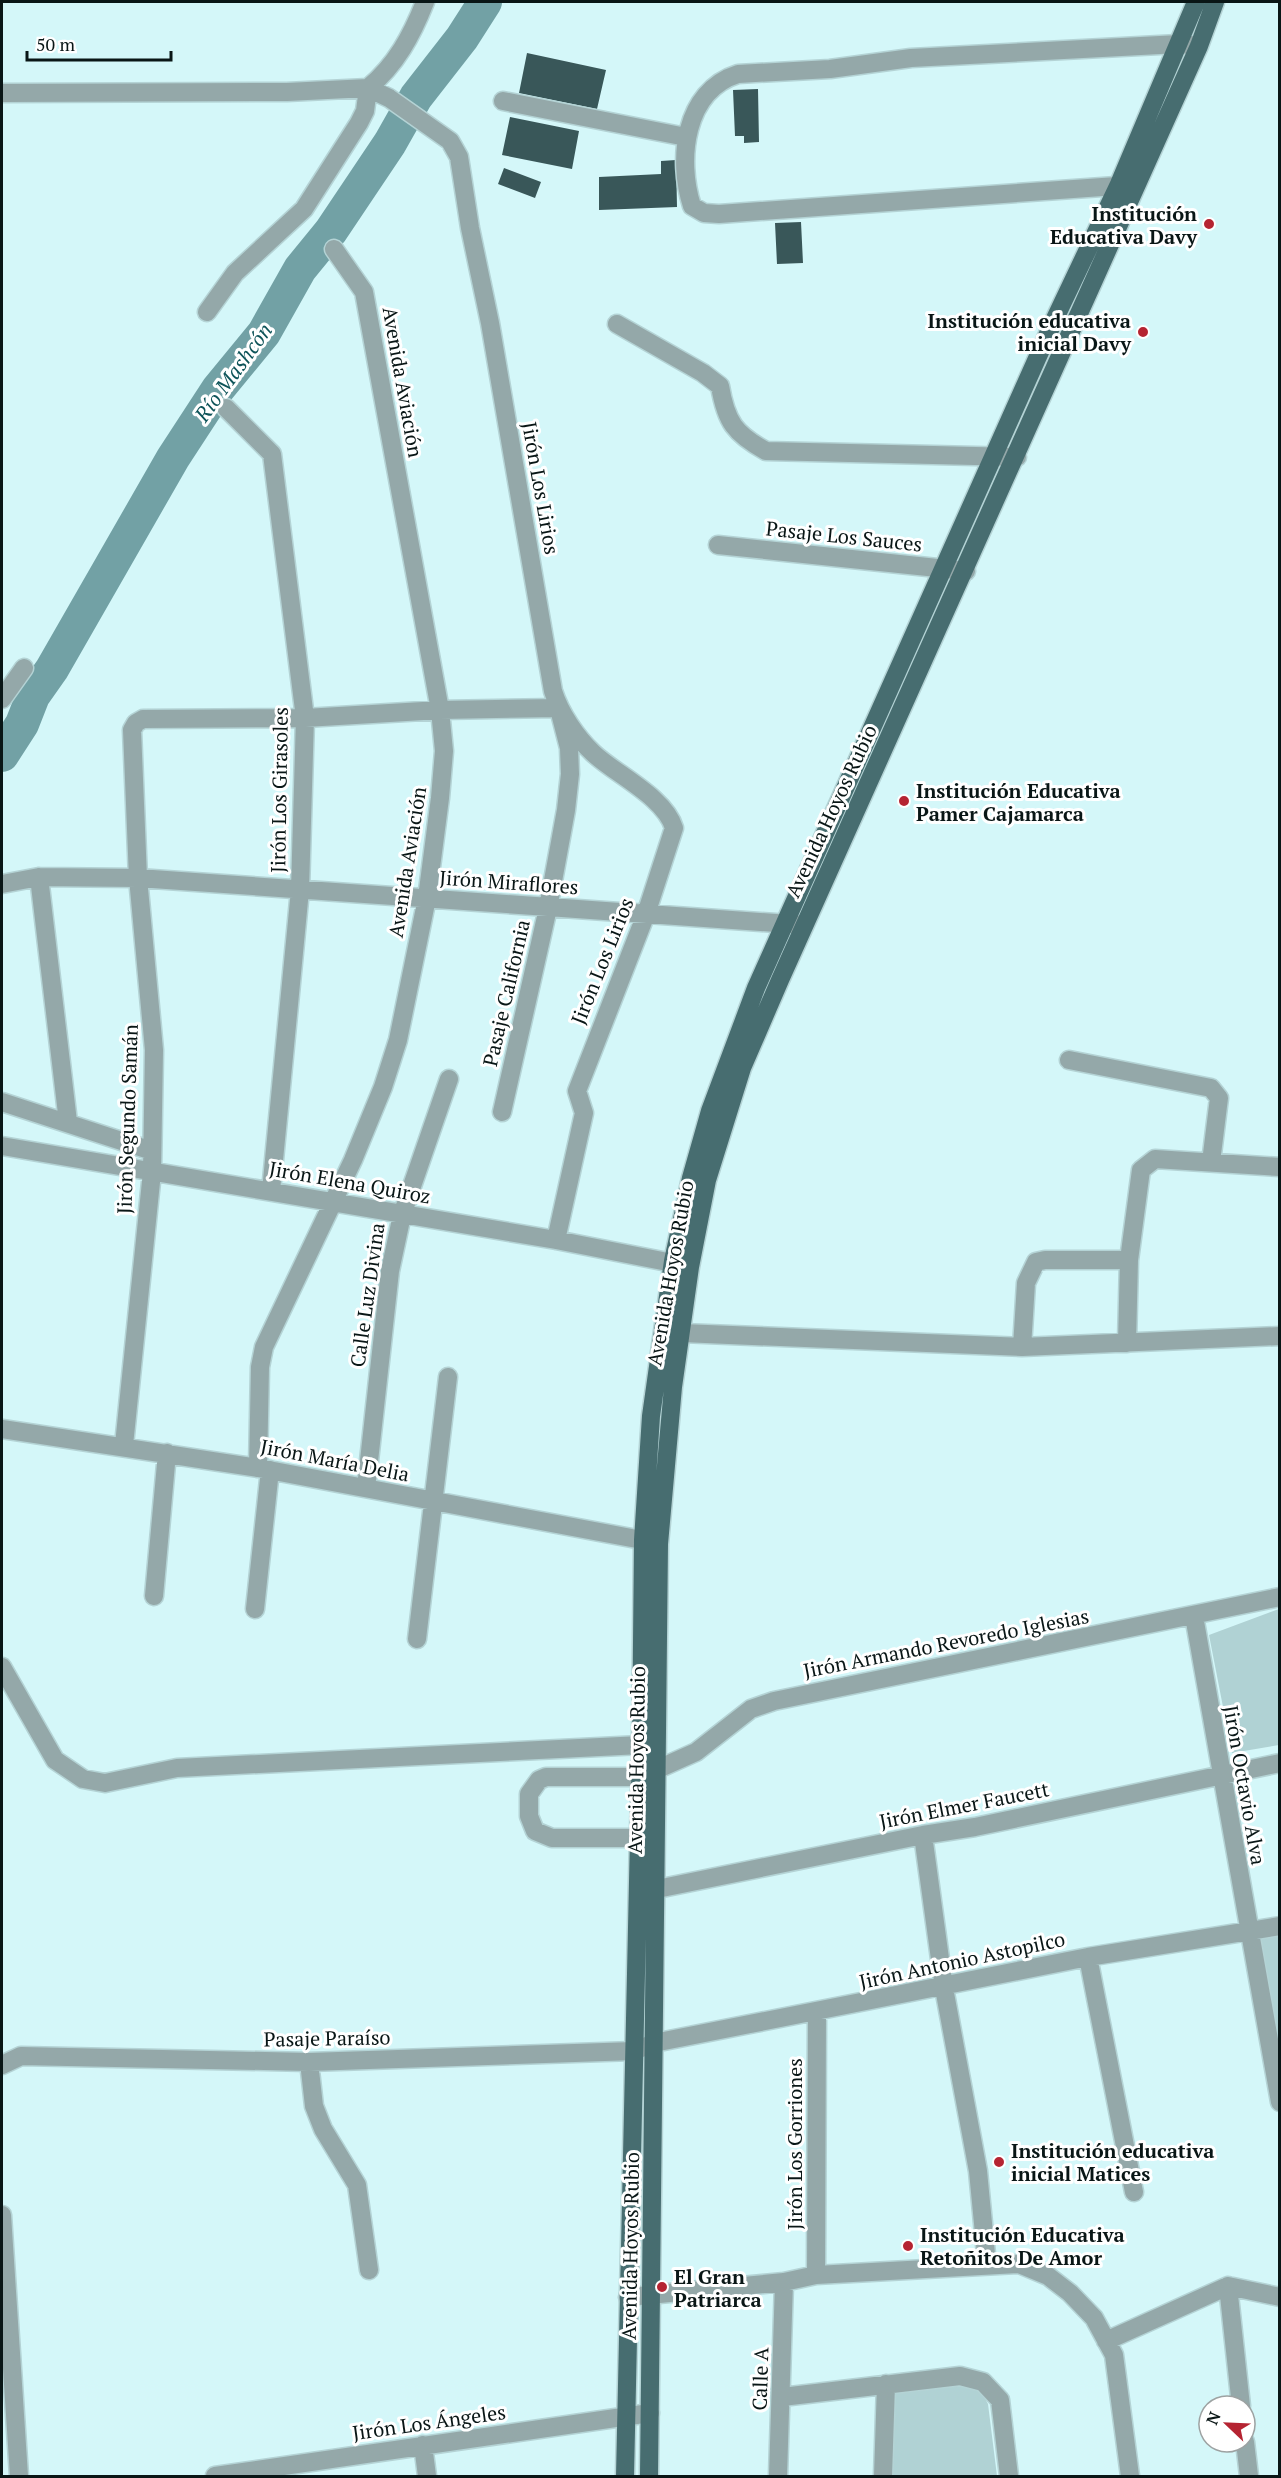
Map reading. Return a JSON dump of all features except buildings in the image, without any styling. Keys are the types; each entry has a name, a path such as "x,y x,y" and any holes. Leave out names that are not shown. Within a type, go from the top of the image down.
{"main road":[{"name":"Avenida Hoyos Rubio","path":"625,2476 641,1745 651,1542 682,1333 681,1264 742,1068 804,925 1017,457 1128,185 1196,2"},
{"name":"Avenida Hoyos Rubio","path":"649,2476 658,1771 651,1542 651,1416 681,1264 691,1178 710,1111 752,998 889,690 1052,325 1128,185 1199,46 1215,2"},
{"path":"889,690 907,698"}],"street":[{"path":"207,312 235,273 304,209 336,164 365,111 368,88 386,74 426,2"},
{"path":"1128,185 711,214 692,206 685,184 686,137 705,95 727,77 738,74 830,69 911,58 1179,44 1199,46"},
{"name":"Jirón Los Lirios","path":"2,93 287,92 368,88 389,98 430,124 450,141 459,157 470,228 490,323 546,657 558,708 593,753 638,786 673,823 674,834 646,914 577,1091 584,1113 556,1240"},
{"path":"503,101 686,137"},
{"name":"Avenida Aviación","path":"255,1610 264,1469 260,1367 264,1347 334,1201 383,1087 398,1040 427,898 444,751 440,710 364,292 334,249"},
{"path":"617,324 703,373 720,387 724,409 734,429 748,442 766,451 1017,457"},
{"name":"Jirón Los Girasoles","path":"226,408 272,454 305,718 300,890 271,1191"},
{"name":"Pasaje Los Sauces","path":"718,545 966,571"},
{"path":"2,699 24,668"},
{"path":"305,718 440,710 558,708"},
{"name":"Pasaje California","path":"502,1112 548,908 570,774 569,748 558,708"},
{"name":"Jirón Segundo Samán","path":"124,1445 152,1172 154,1050 138,878 132,730 143,718 305,718"},
{"path":"39,877 68,1122"},
{"name":"Jirón Miraflores","path":"2,884 39,877 138,878 804,925"},
{"path":"1069,1060 1210,1088 1219,1098 1211,1162"},
{"name":"Calle Luz Divina","path":"366,1488 388,1290 402,1215 449,1079"},
{"path":"2,1102 152,1151"},
{"name":"Jirón Elena Quiroz","path":"2,1146 334,1201 681,1264"},
{"path":"1127,1343 1129,1260 1137,1179 1141,1170 1155,1159 1280,1167"},
{"path":"1022,1347 1026,1283 1036,1262 1045,1260 1129,1260"},
{"path":"682,1333 1022,1347 1280,1336"},
{"path":"417,1639 448,1377"},
{"name":"Jirón María Delia","path":"2,1429 124,1445 264,1469 651,1542"},
{"path":"154,1596 167,1453"},
{"name":"Jirón Armando Revoredo Iglesias","path":"639,1838 541,1836 531,1825 529,1794 539,1779 546,1777 640,1777 658,1771 696,1752 751,1709 774,1701 1280,1597"},
{"name":"Jirón Octavio Alva","path":"1194,1616 1220,1774 1280,2102"},
{"path":"2,1667 55,1760 83,1779 105,1783 177,1768 641,1745"},
{"name":"Jirón Elmer Faucett","path":"657,1889 923,1835 975,1827 1280,1763"},
{"path":"923,1835 944,1988 978,2171 987,2265"},
{"name":"Jirón Antonio Astopilco","path":"654,2043 944,1988 1088,1957 1280,1926"},
{"path":"1088,1957 1134,2192"},
{"name":"Jirón Los Gorriones","path":"816,2275 817,2012"},
{"name":"Pasaje Paraíso","path":"2,2065 21,2055 309,2062 634,2051 654,2043"},
{"path":"309,2062 314,2106 323,2129 357,2185 369,2270"},
{"path":"2,2215 8,2402 19,2476"},
{"path":"628,2297 784,2282 816,2275 1018,2264 1048,2276 1070,2293 1094,2318 1114,2355 1130,2476"},
{"name":"Calle A","path":"778,2476 784,2282"},
{"path":"1106,2341 1228,2286 1280,2296"},
{"path":"1228,2286 1240,2394"},
{"path":"782,2397 960,2376 983,2382 1000,2400 1009,2476"},
{"path":"883,2476 886,2384"},
{"name":"Jirón Los Ángeles","path":"215,2476 289,2471 423,2445 651,2413"},
{"path":"423,2445 427,2476"},
{"path":"1246,2454 1249,2476"}],"shaded area":[{"path":"1279,1609 1279,1745 1232,1753 1209,1635"},
{"path":"1279,1934 1279,2046 1260,1937"},
{"path":"964,2386 979,2391 988,2404 997,2476 891,2476 894,2392"}],"waterway":[{"name":"Río Mashcón","path":"2,755 22,724 33,696 52,669 173,458 218,389 264,333 300,269 331,231 390,143 416,97 462,38 485,2"}],"place":[{"name":"Institución Educativa Davy","path":"1209,224"},
{"name":"Institución educativa inicial Davy","path":"1143,332"},
{"name":"Institución Educativa Pamer Cajamarca","path":"904,801"},
{"name":"Institución educativa inicial Matices","path":"999,2162"},
{"name":"Institución Educativa Retoñitos De Amor","path":"908,2246"},
{"name":"El Gran Patriarca","path":"662,2287"}]}
